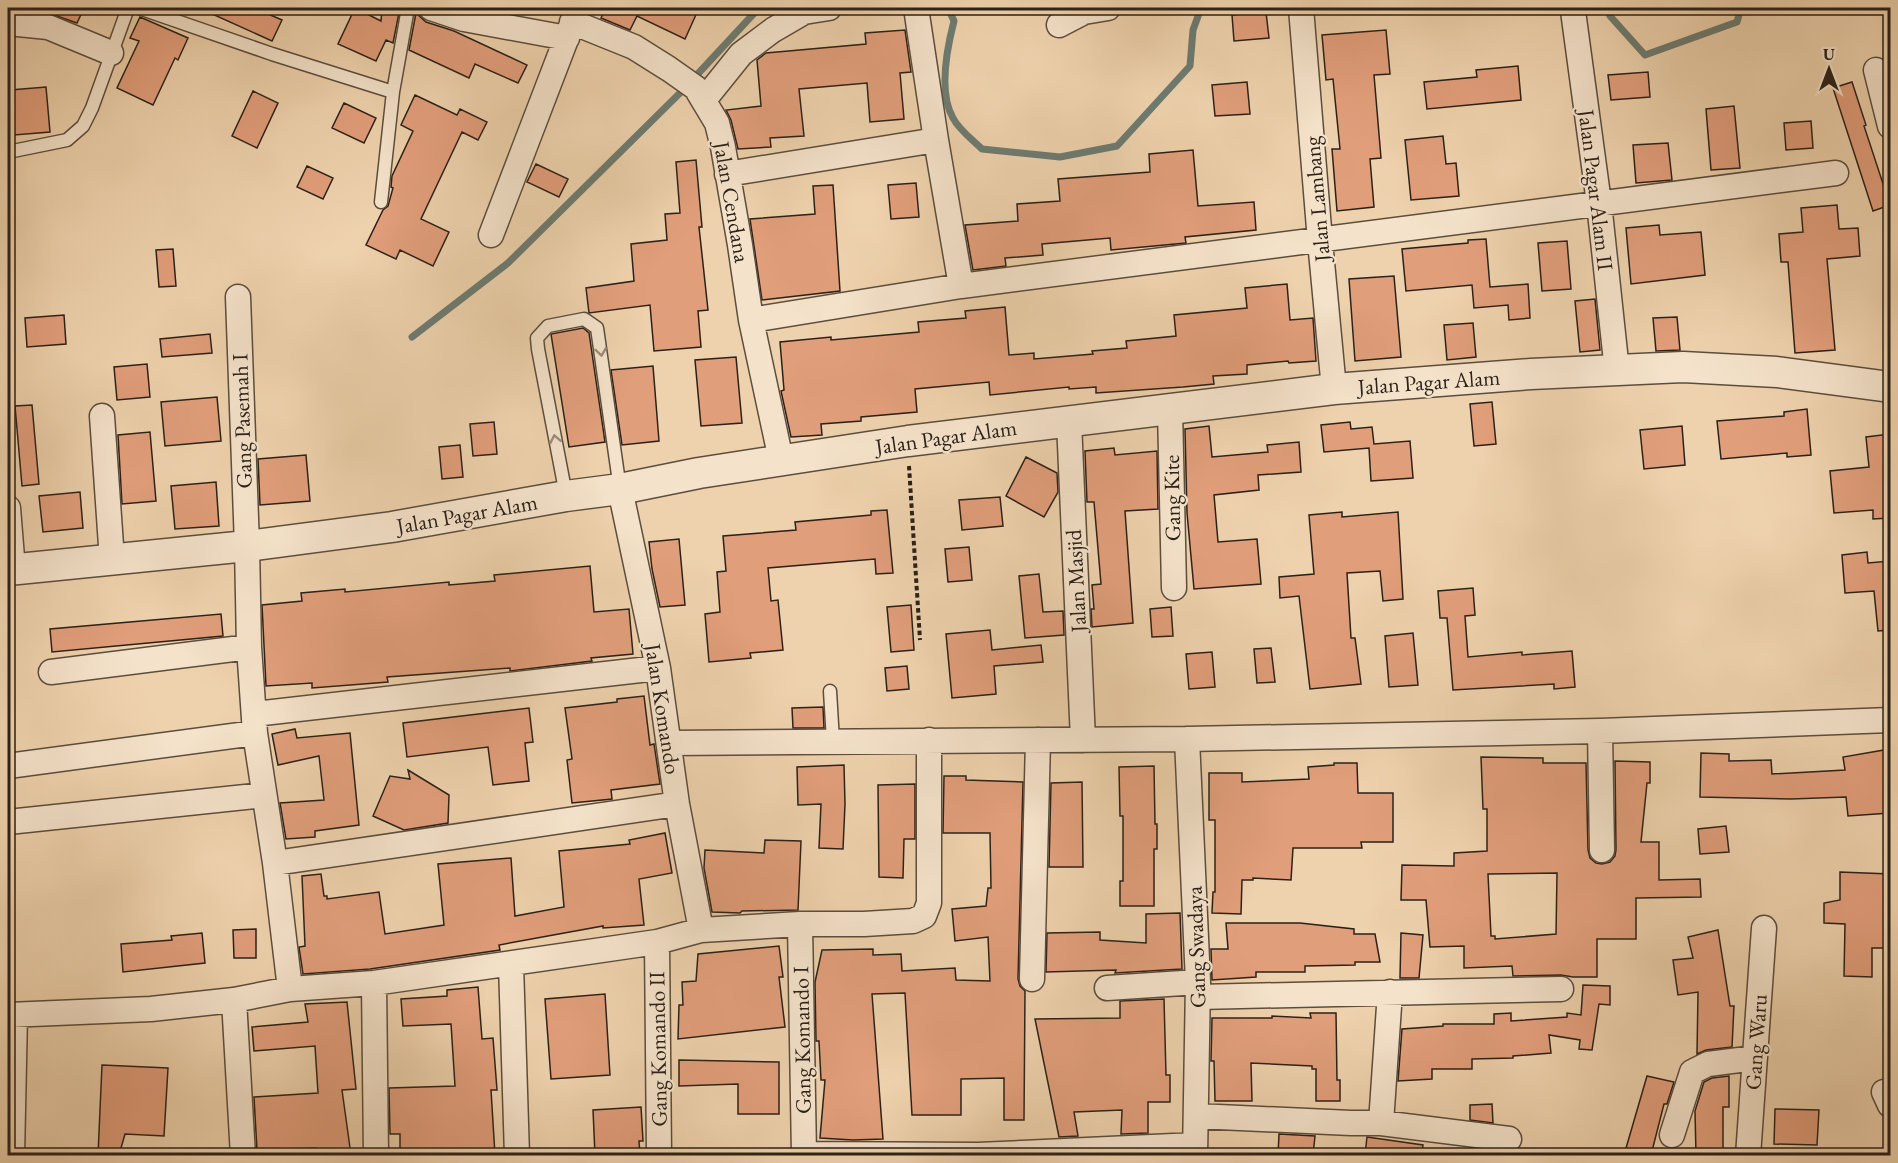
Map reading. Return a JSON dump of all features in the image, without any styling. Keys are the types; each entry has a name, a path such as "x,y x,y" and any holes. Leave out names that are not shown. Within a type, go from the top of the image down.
{"street":[{"name":"Jalan Cendana","path":"431,8 464,19 572,22 634,47 669,69 700,94 717,123 751,320 781,460"},
{"path":"700,94 741,54 765,36 804,12 829,8"},
{"path":"916,8 961,286"},
{"path":"1059,25 1084,12 1108,8"},
{"name":"Jalan Lambang","path":"1302,8 1334,389"},
{"name":"Jalan Pagar Alam II","path":"1572,11 1599,203 1617,371"},
{"path":"491,235 572,22"},
{"path":"8,23 48,27 111,53"},
{"path":"1876,70 1890,126"},
{"path":"727,174 936,140"},
{"path":"751,320 961,286 1836,172"},
{"name":"Gang Pasemah I","path":"238,297 249,646 254,724 275,863 290,989"},
{"name":"Jalan Pagar Alam","path":"10,570 247,546 392,527 566,496 620,489 699,473 908,441 1334,389 1531,374 1714,368 1777,372 1890,387"},
{"name":"Gang Kite","path":"1170,409 1174,588"},
{"path":"102,416 112,560"},
{"name":"Jalan Masjid","path":"1069,422 1083,740"},
{"name":"Jalan Komando","path":"620,489 658,668 676,804 701,930"},
{"path":"8,508 10,570"},
{"path":"51,672 249,646"},
{"path":"8,766 254,724 658,668"},
{"path":"669,743 1187,739 1600,731 1890,720"},
{"path":"1600,731 1602,850"},
{"name":"Gang Swadaya","path":"1187,739 1198,989 1195,1150"},
{"path":"12,1155 11,1015 151,1009 234,1000 290,989 374,982 511,964 657,942 701,930 913,921 924,916 929,903 929,740"},
{"path":"1032,979 1038,740"},
{"path":"8,822 264,795"},
{"path":"275,863 676,804"},
{"name":"Gang Komando I","path":"800,924 804,1155"},
{"name":"Gang Waru","path":"1748,1155 1764,927"},
{"name":"Gang Komando II","path":"657,942 660,1155"},
{"path":"511,964 517,1155"},
{"path":"374,982 376,1155"},
{"path":"1107,988 1390,992 1561,989"},
{"path":"1381,1123 1390,992"},
{"path":"234,1000 243,1155"},
{"path":"1672,1135 1692,1072 1707,1064 1755,1058"},
{"path":"1197,1116 1381,1123 1509,1139"},
{"path":"804,1155 978,1155 1195,1150"}],"lane":[{"path":"8,152 67,140 83,126 92,108 128,8"},
{"path":"139,8 272,54 393,92"},
{"path":"381,202 393,92 408,8"},
{"path":"566,496 537,349 537,338 548,326 584,319 597,328 620,489"},
{"path":"830,691 832,741"}],"path":[{"path":"908,441 920,640"}],"building":[{"path":"34,8 84,8 77,23"},
{"path":"199,8 254,8 282,20 272,41"},
{"path":"355,8 381,21 382,8 400,8 393,43 386,40 376,61 338,44"},
{"path":"606,8 699,8 685,39 637,16 630,30 601,18"},
{"path":"1266,12 1269,38 1234,41 1232,15"},
{"path":"416,13 426,22 454,31 527,65 518,83 475,64 469,78 409,50"},
{"path":"140,17 188,38 178,60 175,58 153,105 117,88 139,41 130,38"},
{"path":"905,30 911,72 900,73 904,119 870,122 867,83 799,89 804,136 770,138 771,147 738,149 731,120 726,110 761,106 757,60 766,53 866,44 865,33"},
{"path":"1386,30 1390,74 1374,75 1381,158 1370,159 1374,207 1337,211 1332,149 1340,149 1333,79 1326,80 1322,35"},
{"path":"1518,66 1521,100 1427,109 1424,82 1477,77 1476,70"},
{"path":"1648,72 1650,97 1611,100 1608,75"},
{"path":"1247,82 1250,114 1215,116 1212,85"},
{"path":"1852,82 1890,205 1873,211 1833,88"},
{"path":"46,87 50,132 14,135 10,90"},
{"path":"253,91 278,103 257,148 232,136"},
{"path":"415,95 457,115 460,109 487,122 478,140 462,132 421,219 449,232 433,266 400,250 396,259 366,245 383,210 388,206 393,188 391,187 392,176 413,131 401,125"},
{"path":"344,103 376,118 364,143 332,128"},
{"path":"1734,106 1740,168 1711,170 1706,109"},
{"path":"1811,121 1813,148 1786,150 1784,123"},
{"path":"1443,136 1446,164 1456,163 1459,196 1411,200 1405,140"},
{"path":"1668,143 1672,180 1636,183 1633,145"},
{"path":"1193,150 1198,206 1254,202 1256,230 1185,237 1186,243 1111,250 1110,238 1042,244 1043,255 1005,258 1006,266 973,270 965,225 1018,221 1017,204 1060,201 1058,179 1150,172 1149,154"},
{"path":"696,160 702,227 699,227 708,310 698,311 701,347 654,351 650,305 589,313 586,288 634,281 631,244 667,240 665,214 680,213 676,162"},
{"path":"536,164 568,179 559,197 527,182"},
{"path":"307,166 333,178 323,199 297,187"},
{"path":"916,183 919,217 891,219 888,185"},
{"path":"833,185 840,291 762,300 750,219 815,214 813,186"},
{"path":"1837,205 1839,229 1858,228 1860,256 1827,259 1835,350 1795,353 1788,262 1781,262 1779,234 1803,232 1801,208"},
{"path":"1659,225 1660,235 1701,232 1705,275 1631,284 1626,228"},
{"path":"1486,239 1490,287 1528,284 1530,318 1509,320 1508,305 1474,308 1472,285 1406,291 1402,249 1468,243 1468,240"},
{"path":"1567,241 1571,289 1542,291 1538,243"},
{"path":"173,249 176,286 159,287 156,250"},
{"path":"1394,276 1401,357 1355,361 1349,279"},
{"path":"1287,284 1290,320 1313,318 1316,361 1247,365 1247,374 1213,376 1214,384 1183,387 1096,393 1096,387 1069,389 1069,387 990,395 989,382 915,389 917,412 861,417 861,421 821,424 822,435 791,437 781,391 784,390 780,342 919,332 918,322 966,318 965,311 1005,307 1009,355 1034,353 1034,359 1093,354 1092,351 1127,348 1126,341 1176,336 1174,315 1247,308 1245,288"},
{"path":"1595,299 1600,350 1580,352 1575,301"},
{"path":"64,315 66,344 27,347 25,318"},
{"path":"1677,317 1680,350 1656,351 1653,318"},
{"path":"1473,323 1476,357 1447,360 1444,325"},
{"path":"583,328 589,333 605,442 569,447 551,334"},
{"path":"210,334 212,353 162,357 160,339"},
{"path":"736,357 742,423 701,426 695,360"},
{"path":"147,364 150,397 117,400 114,367"},
{"path":"653,366 659,441 622,445 611,370"},
{"path":"217,397 221,441 165,446 161,402"},
{"path":"1492,402 1496,444 1474,446 1470,404"},
{"path":"32,405 39,484 22,486 15,406"},
{"path":"1807,409 1811,455 1787,457 1787,453 1721,459 1717,421 1784,416 1784,412"},
{"path":"494,422 497,454 473,456 470,424"},
{"path":"1350,422 1351,429 1372,427 1374,444 1410,441 1413,478 1371,481 1369,448 1324,452 1321,425"},
{"path":"1209,426 1212,457 1268,452 1267,445 1299,442 1301,472 1258,475 1259,490 1214,495 1218,542 1257,539 1261,584 1194,589 1187,513 1185,429"},
{"path":"1682,426 1685,465 1644,469 1640,430"},
{"path":"150,432 156,501 122,504 118,435"},
{"path":"1890,434 1890,518 1873,519 1873,510 1834,513 1830,471 1869,467 1866,437"},
{"path":"460,445 463,477 442,479 439,447"},
{"path":"1114,448 1115,455 1157,451 1158,509 1125,511 1133,623 1092,627 1091,609 1094,609 1092,585 1101,584 1094,502 1087,502 1085,451"},
{"path":"306,455 310,501 260,505 258,459"},
{"path":"1026,457 1057,473 1058,492 1044,517 1006,496"},
{"path":"216,482 219,526 175,529 171,486"},
{"path":"80,492 83,528 43,532 39,496"},
{"path":"1000,497 1003,526 962,530 959,500"},
{"path":"887,510 893,573 876,574 875,559 768,568 771,601 778,600 783,650 750,653 751,658 709,662 705,614 720,612 717,572 726,571 723,536 796,530 795,522 871,515 871,511"},
{"path":"1342,512 1342,517 1398,512 1403,599 1383,601 1380,571 1347,573 1351,638 1355,638 1361,684 1310,689 1299,596 1280,598 1279,577 1314,574 1309,515"},
{"path":"679,539 685,605 660,607 649,542"},
{"path":"969,547 972,580 948,582 945,549"},
{"path":"1867,552 1868,563 1890,561 1890,630 1878,631 1874,591 1845,593 1842,555"},
{"path":"590,566 594,612 629,609 633,654 510,671 510,668 387,677 388,682 312,688 312,683 266,686 262,605 302,601 301,593 345,589 345,592 449,582 449,585 495,581 494,575"},
{"path":"1039,574 1043,612 1063,611 1064,635 1025,638 1019,576"},
{"path":"1473,588 1475,615 1465,616 1468,657 1522,652 1522,655 1572,651 1575,687 1554,689 1554,684 1453,690 1447,618 1440,618 1438,591"},
{"path":"911,605 914,650 891,652 887,607"},
{"path":"1171,607 1173,636 1152,637 1150,609"},
{"path":"221,614 223,636 52,652 50,629"},
{"path":"990,630 992,650 1041,645 1043,662 994,666 996,694 952,698 946,634"},
{"path":"1413,633 1418,685 1389,687 1385,636"},
{"path":"1271,648 1275,682 1257,683 1254,649"},
{"path":"1212,652 1215,687 1189,689 1186,654"},
{"path":"907,666 909,689 887,691 885,668"},
{"path":"644,696 650,745 654,744 660,784 611,790 612,799 572,803 567,760 572,759 565,708 617,702 617,699"},
{"path":"823,707 824,728 793,728 792,708"},
{"path":"529,708 533,742 525,743 529,781 493,785 488,747 407,757 403,723"},
{"path":"295,729 297,738 350,733 359,825 315,831 315,837 286,839 280,803 324,800 319,756 278,765 272,734"},
{"path":"1890,749 1890,813 1848,816 1846,797 1791,799 1700,797 1701,753 1729,754 1729,761 1771,760 1772,774 1845,770 1843,757"},
{"path":"1481,757 1543,758 1543,763 1586,763 1588,850 1590,858 1596,863 1610,862 1616,850 1615,761 1650,762 1650,783 1647,783 1641,842 1659,842 1659,880 1700,879 1701,897 1636,898 1636,939 1597,939 1597,977 1513,976 1512,966 1464,968 1464,946 1430,947 1426,900 1401,900 1402,865 1454,866 1454,853 1487,851 1487,809 1483,809","holes":["1557,873 1556,934 1495,939 1495,936 1491,936 1488,874"]},
{"path":"1334,763 1357,763 1358,793 1393,793 1393,842 1361,842 1362,848 1293,848 1291,880 1253,878 1253,880 1242,880 1241,914 1212,913 1213,892 1215,892 1215,820 1209,820 1209,773 1242,773 1242,782 1309,779 1308,767 1334,765"},
{"path":"844,765 843,849 819,848 821,804 798,805 797,767"},
{"path":"1154,766 1157,849 1154,849 1154,906 1120,906 1120,881 1123,881 1123,816 1120,816 1119,767"},
{"path":"408,770 449,795 448,823 404,830 373,816 390,776 410,779"},
{"path":"944,776 966,776 966,780 1023,782 1018,979 1025,991 1024,1120 1004,1120 1004,1078 961,1079 961,1115 912,1115 905,993 872,994 883,1139 820,1138 825,1080 821,1080 819,1041 816,1041 815,982 822,950 873,949 873,955 901,954 902,971 955,968 956,980 990,981 988,937 955,941 952,909 986,906 988,888 991,888 990,833 943,833"},
{"path":"1082,782 1083,867 1049,867 1051,783"},
{"path":"915,784 915,839 904,839 903,878 879,877 878,785"},
{"path":"1726,826 1729,852 1700,854 1698,829"},
{"path":"665,833 672,873 639,879 644,925 603,928 603,926 499,945 500,950 370,969 303,974 299,947 305,946 302,876 321,874 324,896 327,896 327,899 379,892 385,934 444,925 438,864 511,858 515,916 564,907 559,851 630,844 629,840"},
{"path":"765,840 801,841 798,910 712,912 704,868 705,850 764,853"},
{"path":"1840,872 1890,874 1890,948 1872,948 1872,977 1844,976 1845,924 1824,923 1824,903 1840,900"},
{"path":"1180,913 1182,969 1115,973 1116,970 1046,972 1047,933 1100,932 1100,940 1146,943 1146,914"},
{"path":"1226,923 1300,923 1354,929 1354,934 1375,934 1380,962 1305,966 1305,972 1256,972 1256,977 1212,980 1211,949 1228,949"},
{"path":"256,929 256,958 234,958 233,930"},
{"path":"1718,930 1730,1006 1734,1006 1732,1047 1706,1050 1697,1054 1698,992 1678,995 1673,960 1693,958 1688,937"},
{"path":"202,933 205,963 123,972 121,944 172,940 171,936"},
{"path":"1401,933 1423,935 1419,978 1400,978"},
{"path":"779,946 783,977 779,977 785,1027 678,1039 679,1005 683,1005 682,982 696,981 698,954"},
{"path":"1583,985 1610,986 1610,1005 1599,1004 1592,1050 1579,1049 1580,1040 1549,1035 1551,1053 1513,1056 1513,1058 1472,1059 1472,1069 1432,1069 1432,1079 1398,1081 1402,1029 1443,1026 1443,1024 1494,1024 1494,1014 1511,1013 1511,1021 1567,1017 1567,1013 1581,1015"},
{"path":"478,987 482,1039 493,1038 497,1090 491,1090 495,1155 400,1155 400,1134 390,1134 389,1088 455,1086 451,1024 403,1026 401,999 447,996 447,990"},
{"path":"605,994 610,1075 551,1079 545,999"},
{"path":"1164,999 1166,1075 1170,1075 1170,1102 1148,1102 1148,1133 1121,1134 1122,1110 1074,1112 1078,1136 1059,1137 1035,1019 1120,1018 1120,1001"},
{"path":"347,1002 356,1089 342,1090 351,1155 318,1155 317,1148 257,1150 254,1097 318,1093 315,1046 254,1051 252,1027 308,1022 305,1004"},
{"path":"1310,1013 1336,1013 1337,1080 1340,1080 1340,1101 1316,1101 1316,1069 1312,1069 1312,1066 1251,1063 1252,1101 1215,1101 1214,1061 1211,1061 1212,1018 1272,1018 1272,1016 1311,1018"},
{"path":"679,1060 779,1062 779,1114 738,1114 738,1084 679,1086"},
{"path":"102,1065 168,1068 164,1136 125,1134 119,1155 98,1155"},
{"path":"1647,1076 1674,1082 1667,1104 1664,1104 1651,1155 1624,1155"},
{"path":"1729,1076 1729,1107 1723,1107 1723,1155 1696,1155 1695,1111 1704,1082 1712,1078"},
{"path":"1492,1104 1493,1123 1470,1120 1470,1105"},
{"path":"641,1107 643,1141 639,1141 640,1155 595,1155 593,1110"},
{"path":"1775,1109 1819,1110 1817,1145 1774,1144"},
{"path":"1279,1134 1315,1136 1313,1155 1278,1155"},
{"path":"1367,1137 1423,1145 1422,1155 1365,1155"}],"waterway":[{"path":"412,337 508,263 681,92 759,8"},
{"path":"948,8 954,21 945,70 946,96 948,107 962,131 982,149 1060,157 1117,146 1190,66 1193,30 1201,8"},
{"path":"1469,8 1491,8"},
{"path":"1607,8 1610,16 1645,55 1737,22 1741,8"}]}
